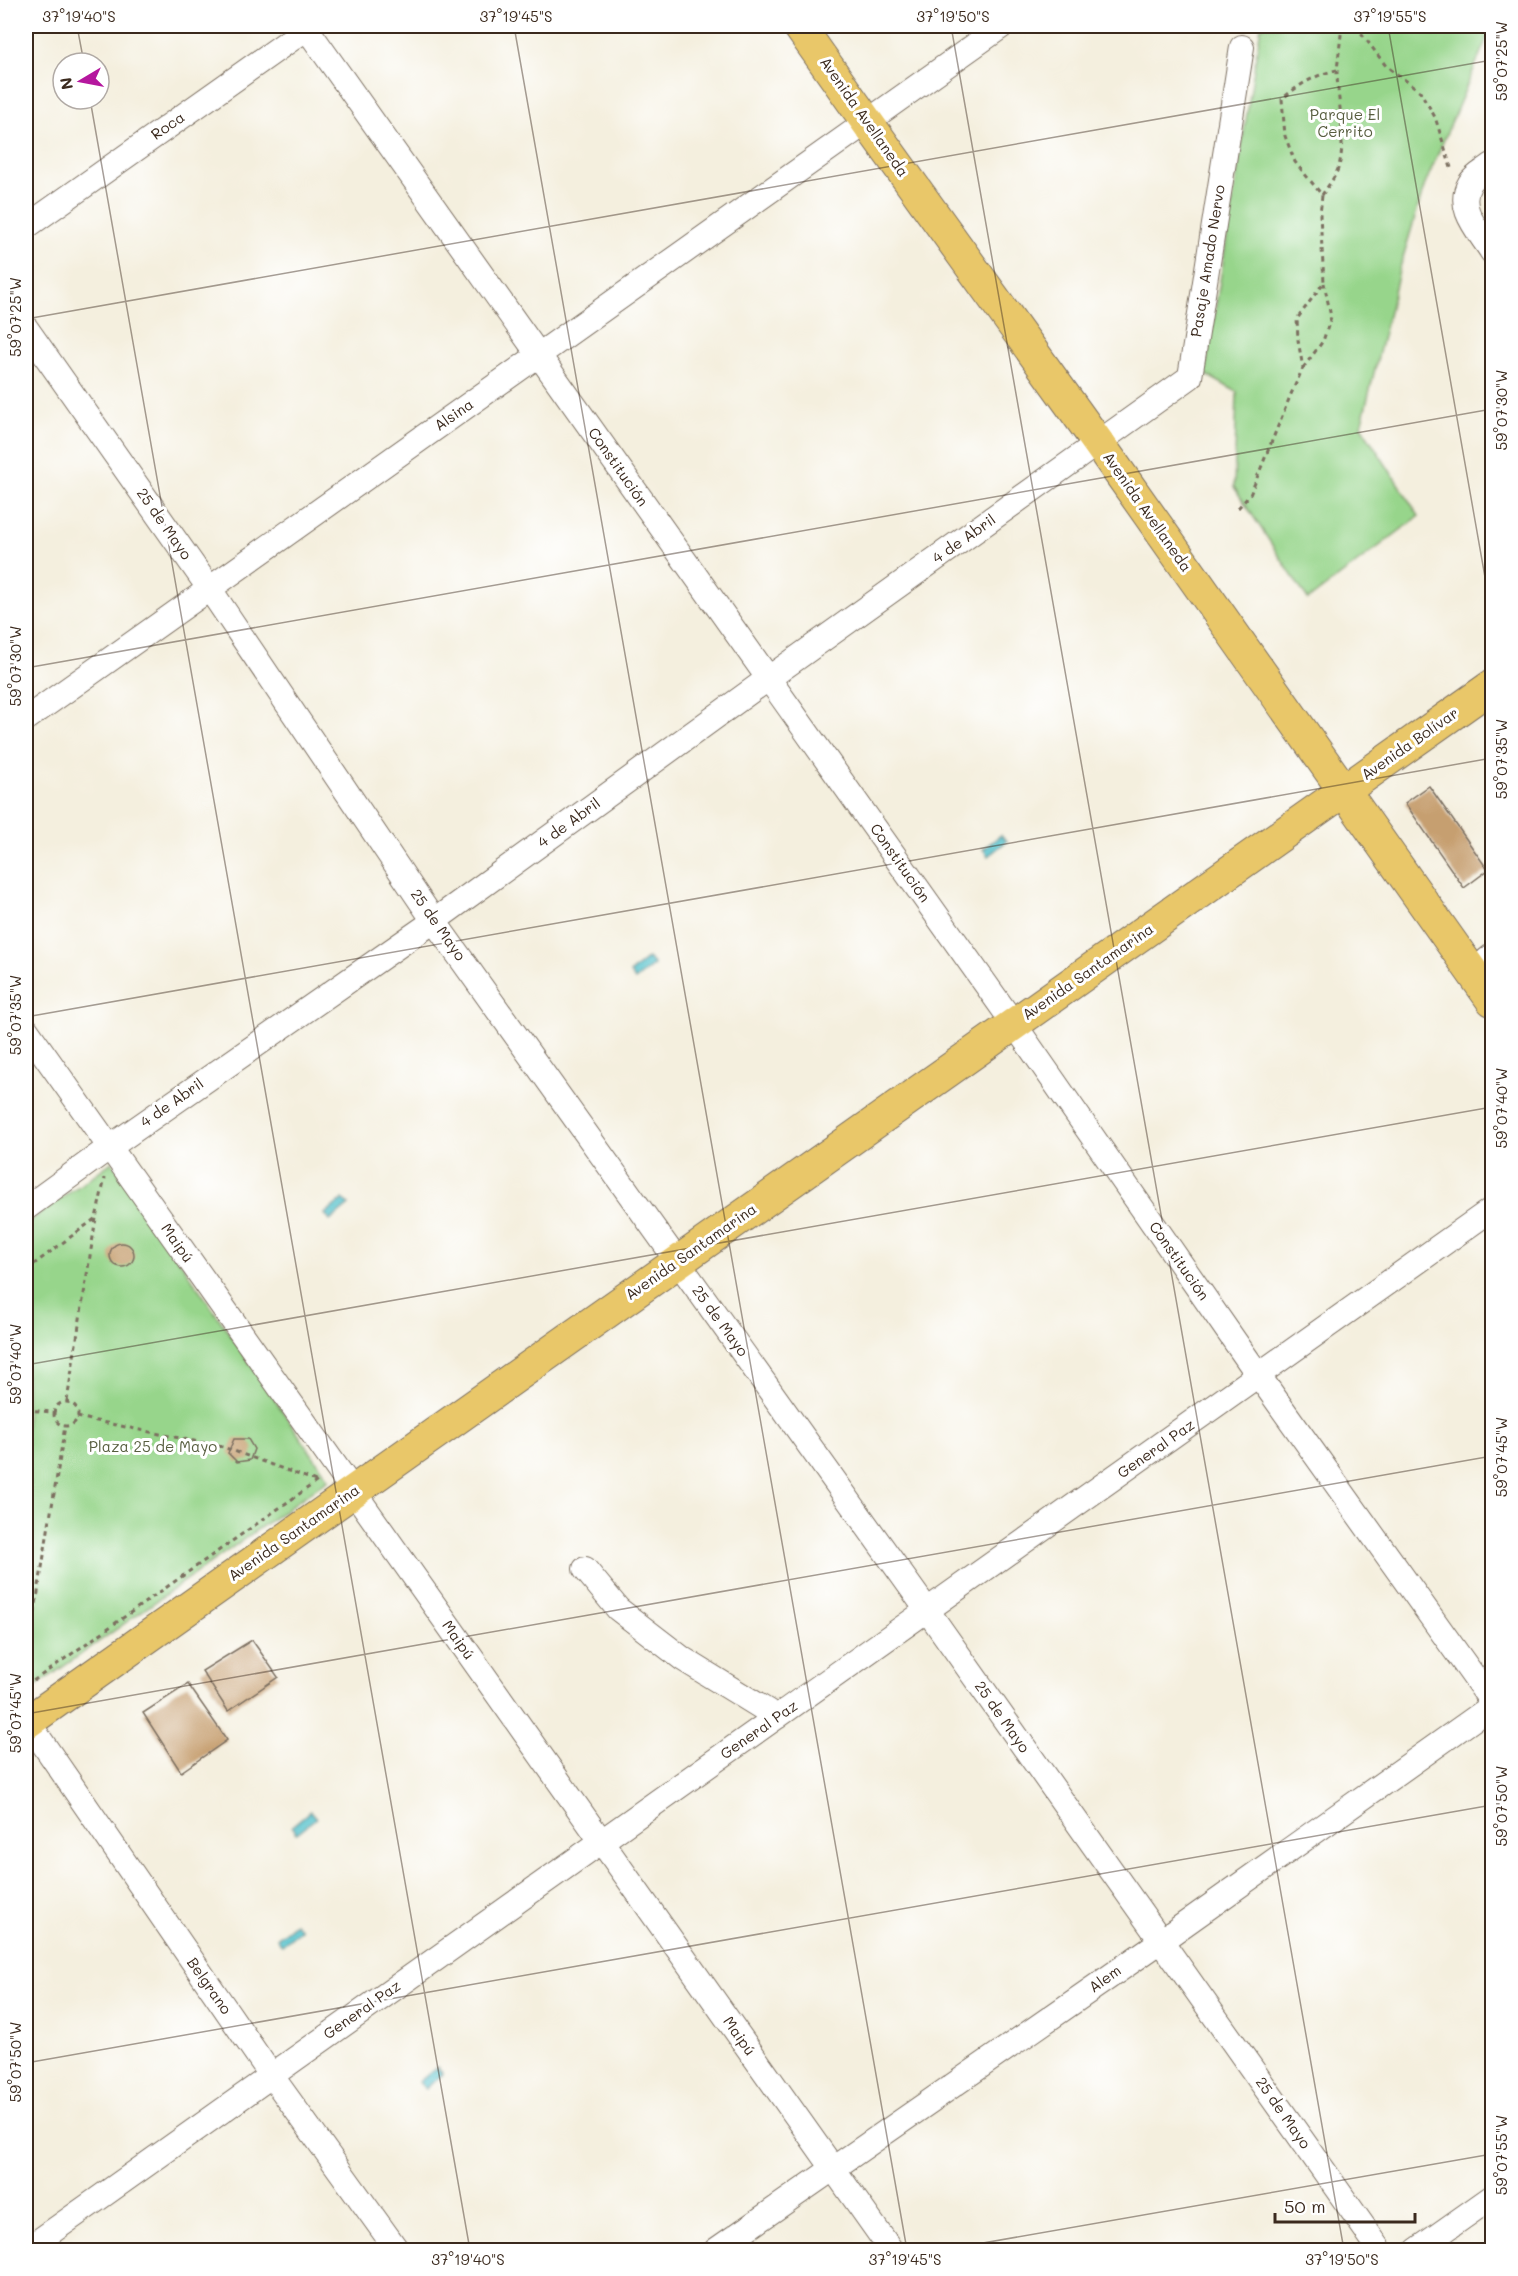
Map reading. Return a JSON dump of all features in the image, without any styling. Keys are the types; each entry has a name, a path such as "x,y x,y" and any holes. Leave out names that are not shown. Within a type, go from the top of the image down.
{"main road":[{"name":"Avenida Avellaneda","path":"800,26 875,117 1351,786 1492,1000"},
{"name":"Avenida Avellaneda","path":"822,26 875,117"},
{"name":"Avenida Bolívar","path":"1351,786 1492,686"},
{"name":"Avenida Avellaneda","path":"1351,786 1490,962"},
{"name":"Avenida Santamarina","path":"26,1721 1351,786"}],"street":[{"name":"Roca","path":"26,227 307,26"},
{"name":"Constitución","path":"307,26 1014,1024 1258,1376 1492,1704"},
{"name":"Alsina","path":"26,719 1002,26"},
{"name":"Pasaje Amado Nervo","path":"1105,440 1190,377 1242,47"},
{"path":"1492,165 1470,182 1463,200 1467,215 1492,252"},
{"name":"25 de Mayo","path":"26,328 209,588 434,921 927,1610 1380,2250"},
{"name":"4 de Abril","path":"26,1208 434,921 769,678 1105,440"},
{"name":"Maipú","path":"26,1029 891,2250"},
{"name":"General Paz","path":"26,2250 1492,1209"},
{"path":"585,1569 618,1609 627,1616 683,1659 777,1717"},
{"name":"Alem","path":"716,2250 1161,1941 1492,1704"},
{"name":"Belgrano","path":"26,1721 270,2075 397,2250"},
{"path":"1417,2250 1492,2197"}],"path":[{"path":"1238,508 1250,495 1291,394 1303,368 1323,341 1331,317 1323,282 1320,215 1322,195 1339,167 1341,151 1341,101 1337,86 1337,70 1342,26"},
{"path":"1356,26 1386,66 1420,91 1435,117 1463,200"},
{"path":"1322,195 1295,162 1285,136 1282,99 1290,91 1321,73 1337,70"},
{"path":"1303,368 1297,320 1323,282"},
{"path":"67,1401 96,1218 105,1178 112,1188"},
{"path":"26,1270 96,1218"},
{"path":"67,1401 77,1409 77,1417 73,1424 64,1426 57,1423 53,1412 59,1402 67,1401"},
{"path":"26,1410 53,1412"},
{"path":"77,1417 223,1447 316,1482"},
{"path":"26,1666 64,1426"},
{"path":"26,1686 322,1478"}],"green space":[{"name":"Parque El Cerrito","path":"1261,26 1492,26 1424,187 1399,271 1361,426 1419,516 1308,600 1234,487 1237,392 1205,374"},
{"name":"Plaza 25 de Mayo","path":"112,1162 329,1479 26,1693 26,1224"}],"water":[{"path":"1001,835 1007,841 988,856 983,849"},
{"path":"648,958 654,965 635,980 630,973"},
{"path":"343,1199 349,1205 330,1221 325,1214"},
{"path":"310,1811 316,1818 297,1833 292,1826"},
{"path":"295,1923 301,1930 282,1945 277,1938"},
{"path":"437,2067 443,2074 425,2089 419,2082"}],"building":[{"path":"1429,786 1488,870 1464,888 1405,803"},
{"path":"122,1243 127,1244 133,1250 133,1260 127,1266 122,1267 117,1266 111,1260 110,1255 111,1250 117,1244"},
{"path":"234,1439 248,1439 254,1449 250,1460 237,1462 228,1453"},
{"path":"252,1640 278,1677 228,1711 202,1671"},
{"path":"188,1684 227,1740 181,1772 143,1713"}]}
